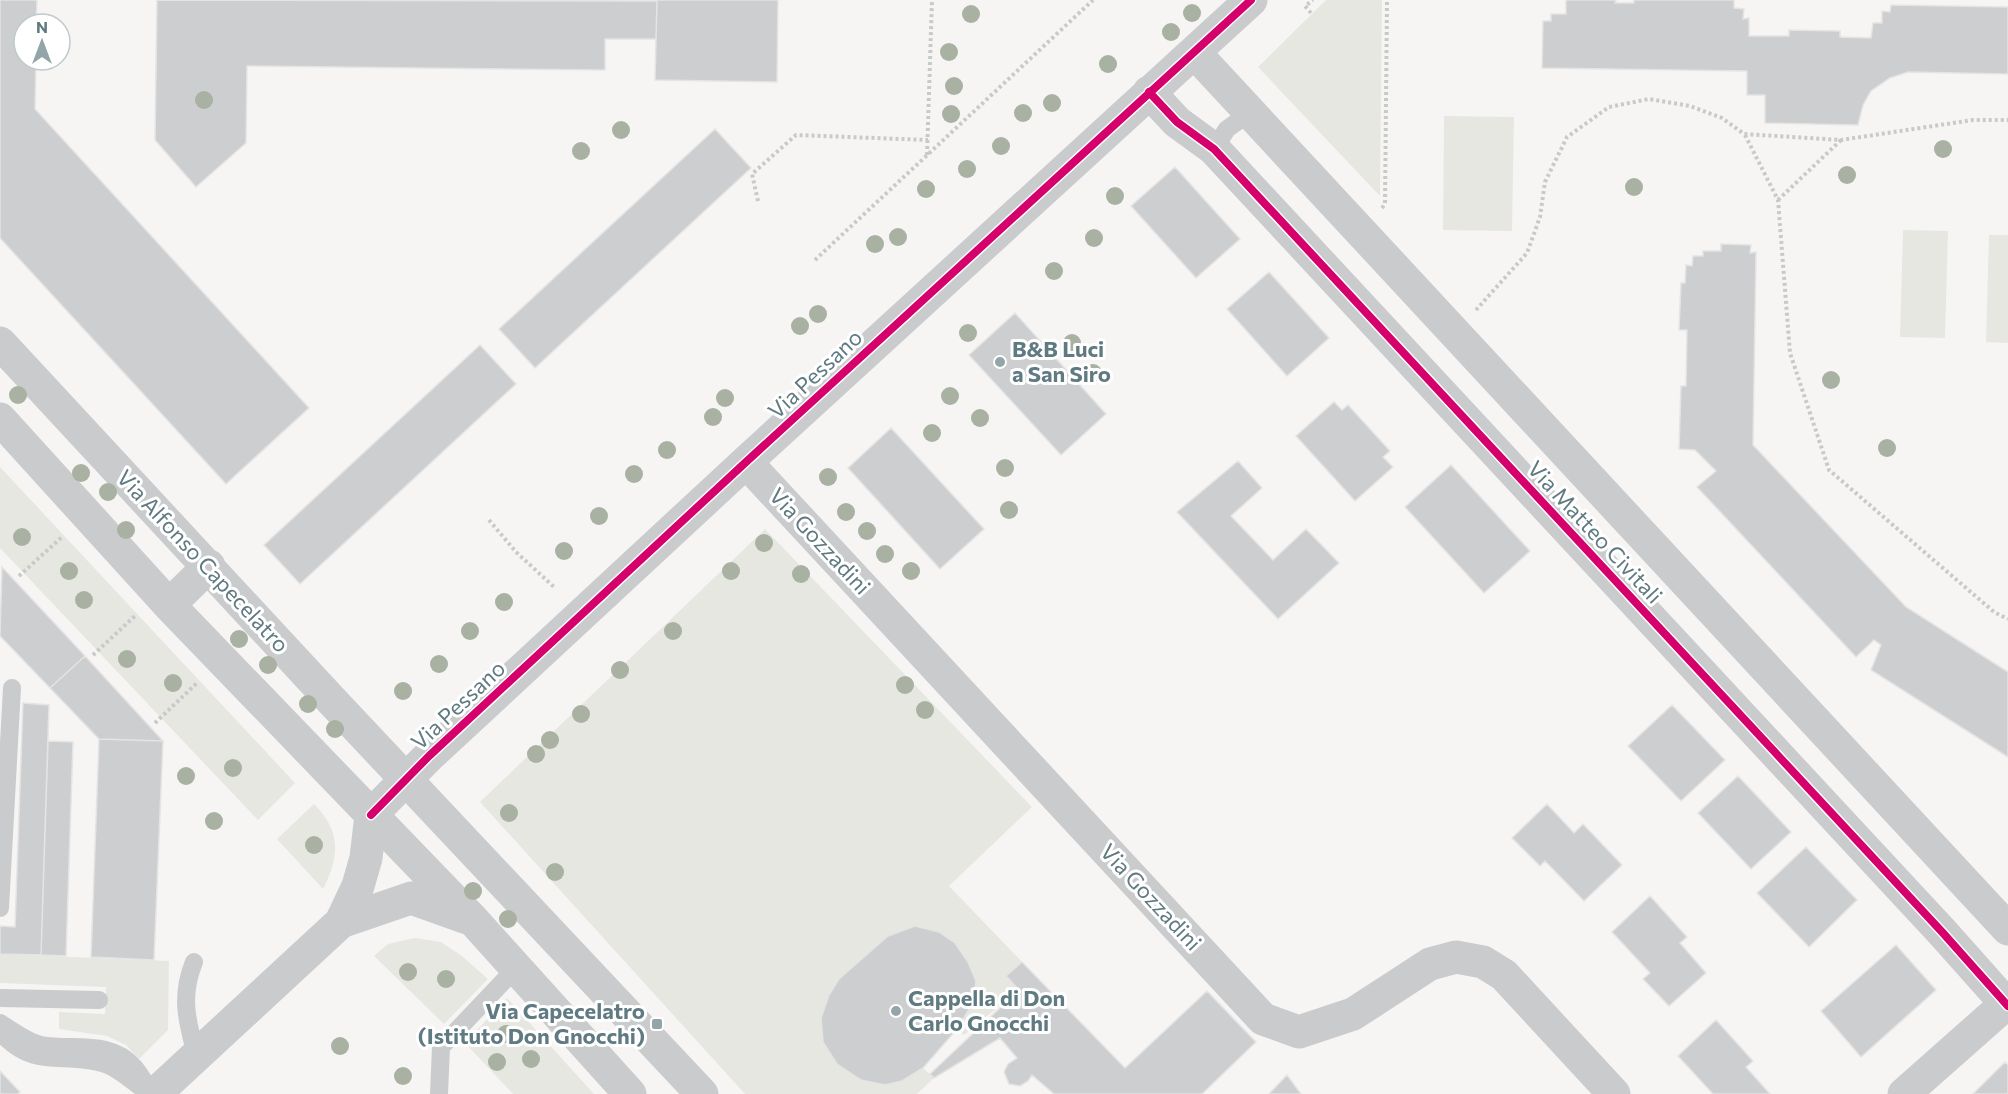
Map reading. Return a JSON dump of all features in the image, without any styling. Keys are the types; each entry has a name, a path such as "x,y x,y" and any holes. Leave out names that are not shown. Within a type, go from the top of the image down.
{"street":[{"name":"Via Pessano","path":"405,778 1251,0"},
{"name":"Via Matteo Civitali","path":"1194,52 2008,929"},
{"name":"Via Matteo Civitali","path":"1149,92 1177,122 1214,149 2007,1004"},
{"name":"Via Alfonso Capecelatro","path":"0,343 702,1094"},
{"path":"0,419 154,608 371,815 473,920 630,1094"},
{"name":"Via Gozzadini","path":"746,462 1263,1019 1299,1032 1353,1014 1430,964 1456,957 1483,962 1504,975 1614,1094"},
{"path":"154,608 209,566"},
{"path":"152,1094 341,922 358,886 366,858 371,815 405,778"},
{"path":"341,922 411,898 473,920"},
{"path":"1943,933 1980,898"},
{"path":"1904,1094 2007,1004"}],"lane":[{"path":"1214,149 1227,129 1251,112"},
{"path":"0,908 12,688"},
{"path":"194,962 187,979 185,1001 196,1055"},
{"path":"439,1094 441,1047 516,968"},
{"path":"0,998 99,999"},
{"path":"0,1023 40,1045 99,1048 116,1053 133,1065 152,1094"},
{"path":"0,1031 23,1052 37,1057 97,1061 111,1065 152,1094"}],"path":[{"path":"927,156 932,0"},
{"path":"815,260 1094,0"},
{"path":"1311,13 1305,6 1313,0"},
{"path":"1361,230 1385,204 1387,0"},
{"path":"1476,310 1527,253 1540,217 1545,182 1567,138 1609,107 1649,99 1690,106 1722,118 1744,134 1778,200 1790,353 1829,470 1994,612 2008,619"},
{"path":"1744,134 1841,140 1973,120 2008,120"},
{"path":"758,201 752,174 796,135 928,140"},
{"path":"1778,200 1841,140"},
{"path":"489,520 516,552 554,587"},
{"path":"19,576 66,534"},
{"path":"93,655 154,608"},
{"path":"155,723 200,680"}],"shaded area":[{"path":"1326,0 1382,0 1380,196 1258,67"},
{"path":"1444,116 1514,117 1512,231 1443,230"},
{"path":"1903,230 1948,231 1945,338 1900,337"},
{"path":"1989,235 2008,235 2008,343 1986,342"},
{"path":"0,467 295,783 258,820 0,548"},
{"path":"765,529 1032,807 949,886 1022,962 1007,976 1019,990 964,1035 957,1029 976,981 968,962 955,944 939,932 915,926 888,936 839,979 829,995 821,1018 823,1042 837,1064 861,1080 902,1081 923,1068 934,1078 917,1094 745,1094 480,802"},
{"path":"314,804 329,824 335,844 333,866 323,889 277,839"},
{"path":"415,938 441,942 462,956 488,979 444,1024 374,956 388,944"},
{"path":"0,954 169,961 168,1030 139,1059 126,1045 107,1036 59,1029 59,1012 105,1014 106,987 0,983"},
{"path":"507,998 594,1094 513,1094 465,1043"}],"building":[{"path":"0,0 37,0 36,12 12,12 12,72 36,72 35,109 309,408 226,484 0,238"},
{"path":"157,0 657,1 656,39 605,39 605,70 247,66 246,143 196,187 155,140"},
{"path":"657,0 778,0 777,82 655,80"},
{"path":"1566,0 1616,0 1615,3 1634,3 1634,0 1734,0 1734,8 1744,9 1743,19 1749,18 1749,36 1789,36 1789,30 1840,31 1840,37 1871,38 1873,23 1882,23 1882,11 1890,12 1891,5 2008,7 2008,74 1908,72 1890,78 1871,91 1863,105 1858,125 1765,123 1765,95 1747,95 1747,71 1542,68 1543,21 1551,21 1551,14 1566,14"},
{"path":"715,129 751,168 535,368 499,329"},
{"path":"1175,167 1240,239 1196,278 1131,206"},
{"path":"1721,244 1751,245 1750,253 1756,252 1753,445 1906,607 2008,672 2008,757 1871,670 1881,645 1874,640 1856,657 1697,487 1716,471 1695,450 1679,449 1681,386 1686,386 1687,330 1679,330 1681,283 1685,283 1686,265 1692,266 1693,256 1703,256 1703,251 1721,251"},
{"path":"1269,272 1329,338 1287,376 1227,309"},
{"path":"1015,313 1106,414 1061,455 969,355"},
{"path":"480,345 516,384 300,584 264,545"},
{"path":"1334,402 1342,410 1348,405 1390,451 1383,457 1393,467 1355,501 1296,436"},
{"path":"891,428 984,529 940,569 848,468"},
{"path":"1238,461 1262,488 1231,516 1273,560 1306,529 1339,563 1278,619 1177,512"},
{"path":"1451,465 1530,551 1484,593 1405,507"},
{"path":"2,567 85,656 50,688 0,636"},
{"path":"85,656 163,741 99,739 50,688"},
{"path":"23,703 49,705 41,955 0,954 0,926 15,927"},
{"path":"1672,705 1725,760 1681,801 1628,746"},
{"path":"99,739 163,741 154,960 91,957"},
{"path":"48,741 73,742 66,956 41,955"},
{"path":"1738,776 1791,832 1751,869 1698,813"},
{"path":"1547,804 1574,833 1583,824 1622,865 1584,901 1545,861 1540,866 1512,838"},
{"path":"1806,847 1857,900 1809,947 1757,893"},
{"path":"1650,896 1687,937 1680,943 1706,973 1669,1006 1643,979 1650,973 1612,932"},
{"name":"Cappella di Don Carlo Gnocchi","path":"915,926 939,932 955,943 968,962 976,981 973,1003 957,1029 923,1068 902,1081 885,1085 861,1080 837,1064 823,1042 821,1018 829,995 839,979 888,936"},
{"path":"1896,945 1936,990 1861,1057 1821,1011"},
{"path":"1022,962 1125,1068 1207,991 1256,1042 1202,1094 1054,1094 1032,1075 1020,1086 1009,1084 1004,1072 1008,1064 1017,1058 1000,1038 934,1078 930,1074 1019,990 1006,976"},
{"path":"1716,1020 1753,1061 1746,1067 1770,1094 1713,1094 1678,1056"},
{"path":"2005,1062 2008,1065 2008,1094 1973,1094"},
{"path":"0,1071 20,1092 18,1094 0,1094"},
{"path":"1287,1075 1301,1094 1269,1094"}],"cycle path":[{"path":"371,815 429,756 746,462 1251,0"},
{"path":"1149,92 1177,122 1214,149 1943,933 2008,1006"}],"place":[{"name":"B&B Luci a San Siro","path":"1000,362"},
{"name":"Cappella di Don Carlo Gnocchi","path":"896,1011"},
{"name":"Via Capecelatro (Istituto Don Gnocchi)","path":"657,1024"}]}
